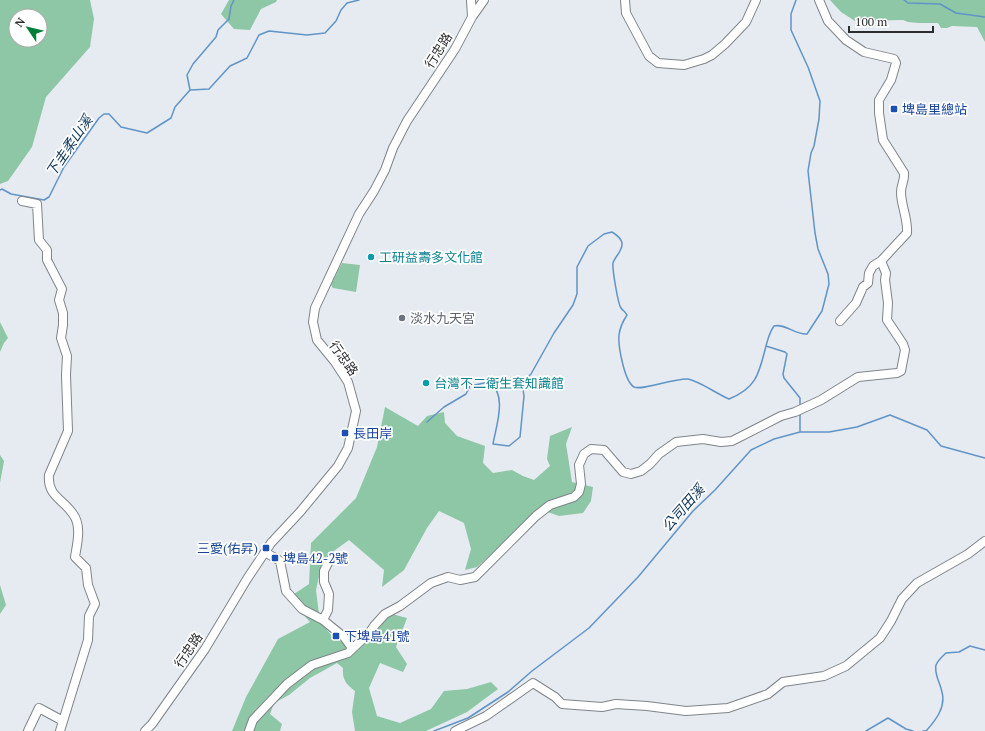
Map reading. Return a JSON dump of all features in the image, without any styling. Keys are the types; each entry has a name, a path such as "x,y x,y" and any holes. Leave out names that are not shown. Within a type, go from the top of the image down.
{"street":[{"path":"471,0 472,17"},
{"name":"行忠路","path":"145,731 152,724 205,649 265,552 338,466 348,448 356,411 348,382 335,362 317,340 313,322 315,308 359,214 374,191 385,170 392,148 407,121 484,0"},
{"path":"625,0 626,12 649,56 658,64 684,65 712,55 725,44 746,22 756,0"},
{"path":"819,0 828,21 846,40 864,52 894,59 896,63 891,80 879,100 878,113 883,140 904,173 905,178 901,194 906,218 907,233 881,261 873,266 869,273 868,283 863,287 856,303 840,322"},
{"path":"22,201 38,204 39,240 47,250 47,260 62,289 59,300 63,313 61,338 67,356 66,375 68,431 49,475 48,482 50,489 74,515 78,533 75,557 86,568 88,585 95,604 89,616 88,640 60,731"},
{"path":"249,731 253,720 287,684 312,665 335,656 344,655 370,632 385,614 400,606 431,583 448,577 460,580 475,577 536,516 550,505 574,497 579,492 581,484 579,465 584,454 591,449 604,450 623,472 631,474 640,471 650,464 659,454 676,442 703,439 721,442 732,441 781,416 795,412 821,400 858,377 897,373 900,371 905,350 903,344 887,320 888,303 885,280 886,273 881,261"},
{"path":"455,731 486,716 533,683 556,697 562,704 602,707 616,704 647,706 686,712 728,708 768,694 783,682 824,676 846,666 880,638 891,621 902,599 917,583 968,554 985,541"},
{"path":"265,552 280,561 286,591 302,609 323,620 344,637 352,648"},
{"path":"323,620 328,610 329,594 324,582 324,571 329,561"},
{"path":"28,731 39,708 63,721"}],"green space":[{"path":"0,0 90,0 94,19 90,47 46,97 32,147 8,181 0,184"},
{"path":"229,0 277,0 276,2 261,9 250,30 234,29 221,14"},
{"path":"830,0 985,0 985,42 977,27 952,26 941,28 938,23 919,23 903,20 855,21 841,12"},
{"path":"342,263 360,265 356,292 333,288 331,285"},
{"path":"0,322 8,338 0,352"},
{"path":"385,407 418,426 427,416 444,412 445,423 457,436 485,446 483,463 493,473 512,470 534,480 550,466 547,459 550,436 572,427 566,444 572,482 593,487 591,501 583,513 559,516 539,509 477,567 465,570 471,549 464,523 439,511 427,528 404,570 382,587 384,570 349,540 323,559 316,590 320,622 333,637 355,649 392,614 407,618 396,647 407,664 403,672 380,663 369,688 377,716 400,723 431,709 444,691 467,689 491,682 498,689 467,712 426,731 355,731 352,712 355,691 345,681 343,668 337,663 310,678 289,695 274,703 270,714 282,724 280,731 232,731 246,697 278,639 310,622 288,598 309,584 311,543 356,498 377,447"},
{"path":"0,455 4,461 0,483"},
{"path":"0,585 6,605 0,614"}],"waterway":[{"path":"190,90 187,75 193,64 216,37 218,30 229,19 231,6 234,0"},
{"name":"下圭柔山溪","path":"0,190 2,189 11,194 44,200 49,197 64,167 99,118 104,114 109,114 121,127 147,133 171,118 175,107 190,90 209,89 230,66 247,58 259,35 269,31 307,35 325,33 336,21 341,10 347,3 359,0"},
{"path":"427,422 444,407 466,394 470,386 489,382 495,387 499,402 498,420 493,444 509,446 520,437 524,396 522,383 531,374 554,333 573,305 577,294 577,267 588,246 604,234 612,232 621,240 622,243 621,249 613,263 620,305 627,315 620,329 619,335 622,362 627,378 634,387 638,388 675,380 688,379 697,382 729,399 746,390 751,385 759,372 769,336 774,326 782,326 798,333 807,334 822,311 829,284 828,274 818,249 815,233 808,171 819,119 820,101 808,67 791,30 791,14 796,0"},
{"name":"公司田溪","path":"904,0 908,3 940,4 956,13 985,17"},
{"path":"766,346 787,354 783,374 784,378 800,398 800,406"},
{"path":"800,412 800,432"},
{"name":"公司田溪","path":"434,731 468,718 508,692 532,671 589,628 638,577 693,511 715,490 751,450 774,439 800,432 829,432 857,427 890,415 927,430 941,446 985,458"},
{"path":"923,731 926,731 937,718 943,703 942,692 936,675 936,665 938,661 946,653 959,652 970,646 985,650"},
{"path":"866,731 888,718 906,729 913,731"}],"place":[{"name":"埤島里總站","path":"894,109"},
{"name":"工研益壽多文化館","path":"371,257"},
{"name":"淡水九天宮","path":"402,318"},
{"name":"台灣不二衛生套知識館","path":"426,383"},
{"name":"長田岸","path":"345,433"},
{"name":"三愛(佑昇)","path":"266,548"},
{"name":"埤島42-2號","path":"275,558"},
{"name":"下埤島41號","path":"336,636"}]}
